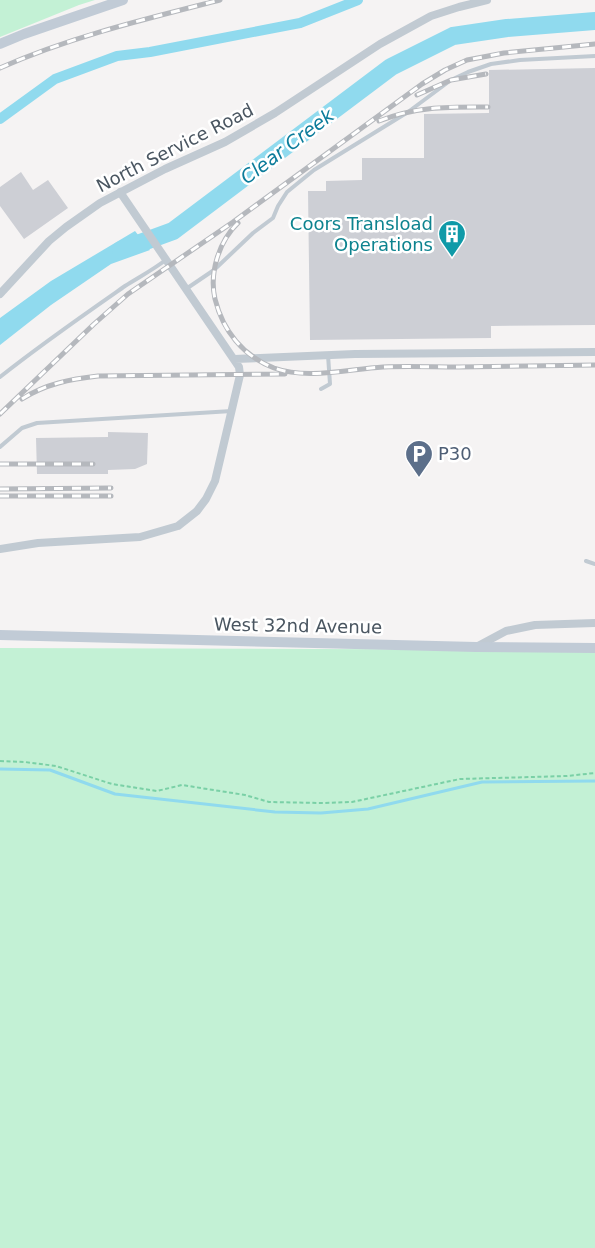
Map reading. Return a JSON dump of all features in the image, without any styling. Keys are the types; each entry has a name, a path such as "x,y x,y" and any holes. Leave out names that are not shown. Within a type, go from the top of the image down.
{"street":[{"path":"0,44 123,0"},
{"name":"North Service Road","path":"0,294 49,241 66,227 120,192 225,142 300,97 380,44 431,16 487,0"},
{"path":"0,549 38,544 140,537 178,526 197,511 206,499 215,481 240,375 239,367 120,192"},
{"path":"235,359 328,355 595,352"},
{"path":"476,647 506,631 525,627 595,623"},
{"name":"West 32nd Avenue","path":"0,635 476,647 595,648"}],"lane":[{"path":"186,289 214,270 273,218 287,192 314,170 408,112 452,80 491,64 595,56"},
{"path":"0,377 54,335 167,259"},
{"path":"320,389 330,384 328,355"},
{"path":"0,447 22,428 37,423 232,411"},
{"path":"586,561 595,564"}],"path":[{"path":"0,761 56,766 112,784 157,791 182,785 245,795 269,802 352,802 460,779 567,776 595,773"}],"green space":[{"path":"0,0 95,0 0,37"},
{"path":"0,648 595,650 595,1248 0,1248"}],"water":[{"path":"135,231 150,250 111,264 51,305 0,345 0,318 51,281"}],"building":[{"name":"Coors Transload Operations","path":"595,68 595,325 491,326 491,338 310,340 308,191 326,191 326,181 362,180 362,158 424,158 424,114 489,113 489,70"},
{"path":"21,172 33,190 48,180 68,208 24,239 0,206 0,187"},
{"path":"108,432 148,433 147,464 135,469 108,470 108,474 37,474 36,438 108,437"}],"waterway":[{"path":"0,119 55,79 117,56 150,52 300,23 358,0"},
{"name":"Clear Creek","path":"121,250 173,231 391,67 453,36 507,28 595,21"},
{"path":"0,769 50,770 115,794 275,812 321,813 368,809 482,782 595,781"}],"railway":[{"path":"0,68 81,38 220,0"},
{"path":"0,414 128,294 233,222 422,84 445,70 467,60 504,53 595,44"},
{"path":"417,95 451,80 486,74"},
{"path":"379,121 406,112 420,110 446,107 488,107"},
{"path":"238,223 231,230 217,258 213,279 215,299 223,322 236,341 253,357 274,368 300,373 328,373 392,367 595,365"},
{"path":"22,399 40,389 58,383 98,376 285,374"},
{"path":"0,464 93,464"},
{"path":"0,489 111,488"},
{"path":"0,496 111,496"}],"place":[{"name":"Coors Transload Operations","path":"452,258"},
{"name":"P30","path":"419,478"}]}
